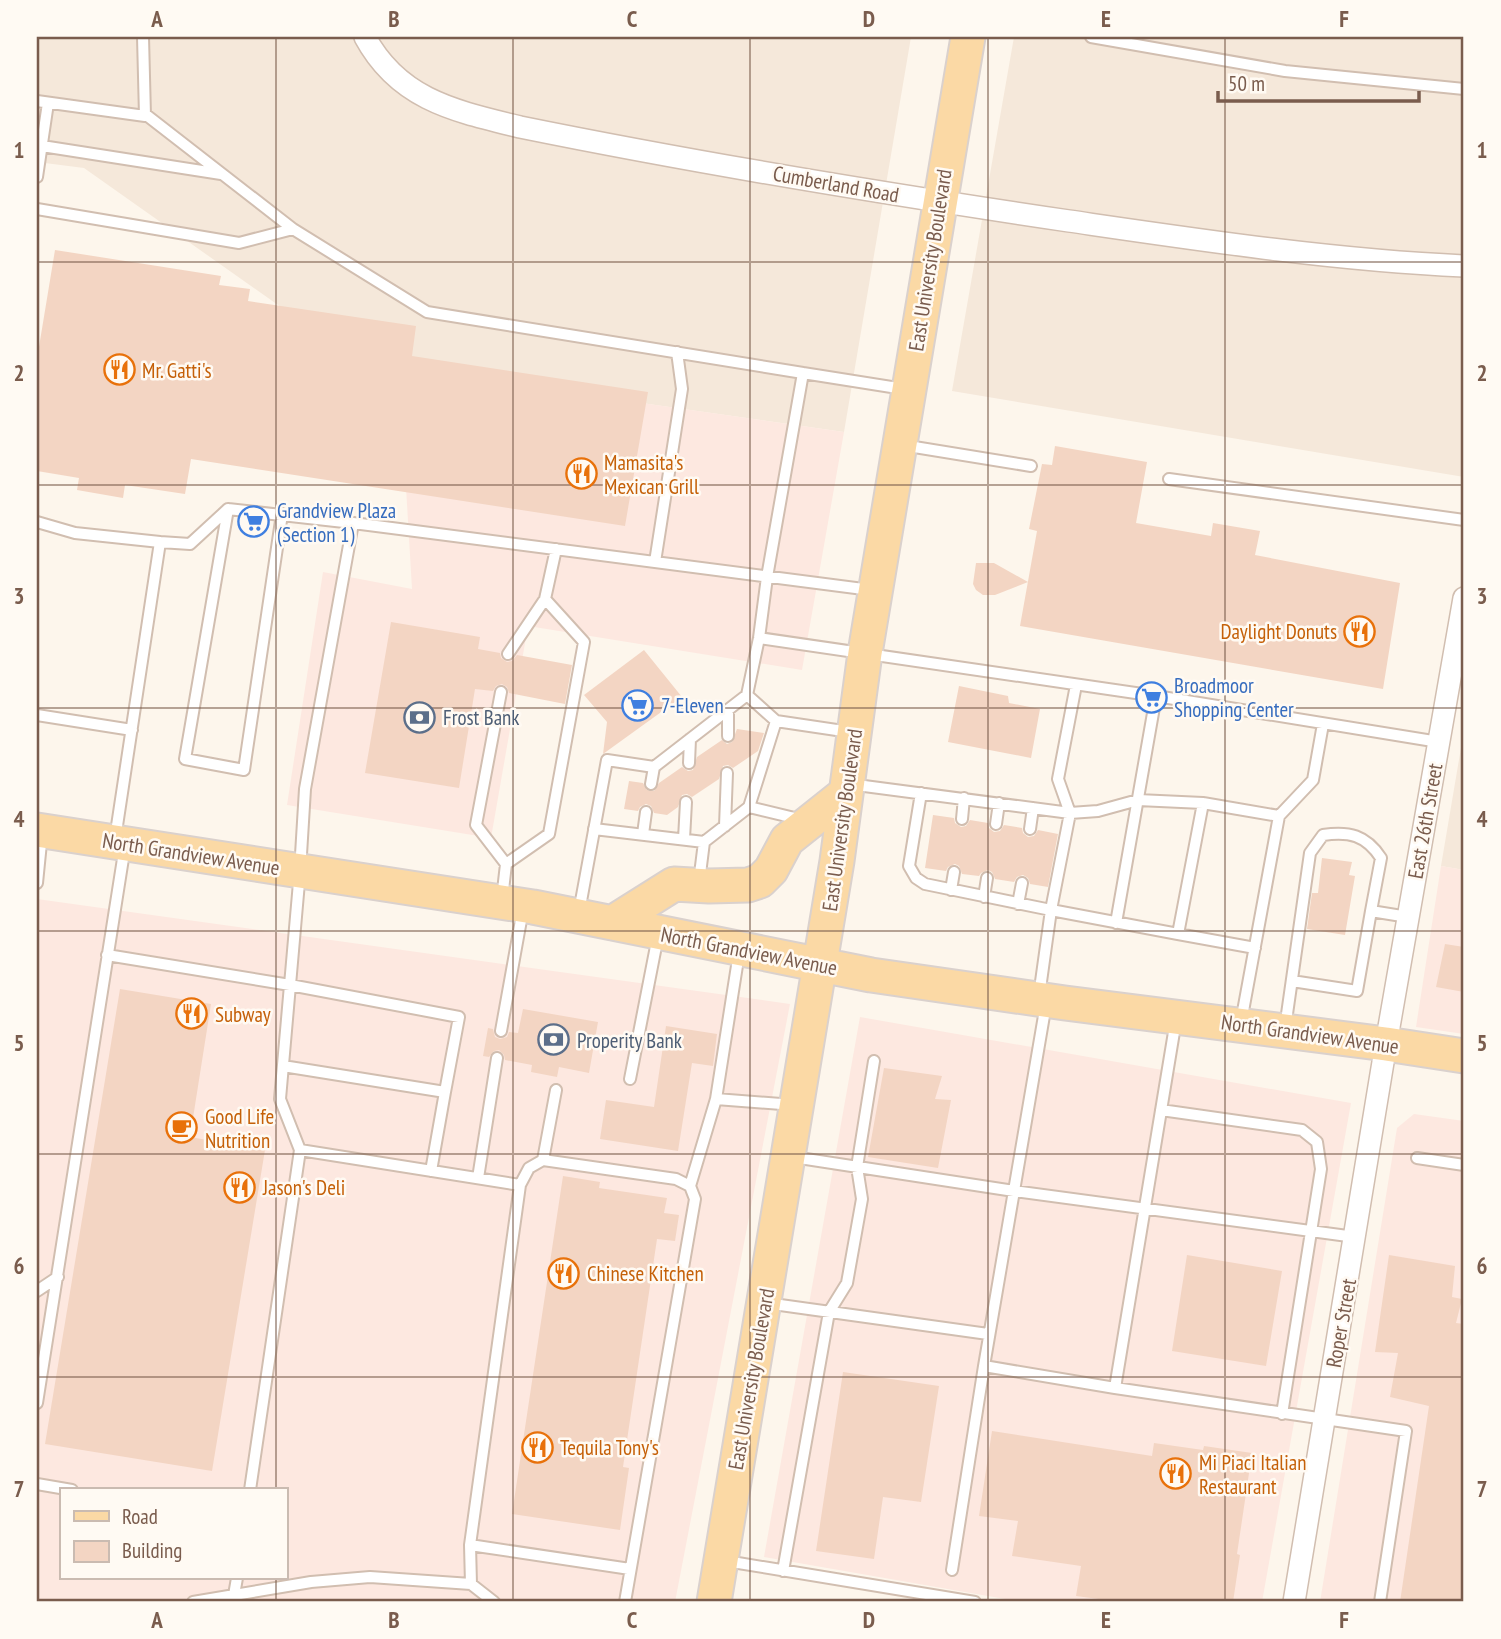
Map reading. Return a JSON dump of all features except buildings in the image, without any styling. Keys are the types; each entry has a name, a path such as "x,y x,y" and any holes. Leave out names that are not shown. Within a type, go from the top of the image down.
{"main road":[{"name":"East University Boulevard","path":"714,1602 820,966 865,653 968,37"},
{"path":"611,923 674,884 748,885 760,880 771,870 787,840 847,789"},
{"name":"North Grandview Avenue","path":"40,830 513,904 820,966 1043,1000 1464,1056"}],"street":[{"name":"Cumberland Road","path":"365,37 383,65 397,80 437,104 471,115 588,141 940,202 1255,248 1413,264 1464,266"},
{"name":"East 26th Street","path":"1386,1044 1439,742 1458,664 1464,598"},
{"name":"Roper Street","path":"1294,1602 1386,1044"}],"lane":[{"path":"143,37 145,114"},
{"path":"1091,37 1285,71 1464,89"},
{"path":"37,177 42,146 42,102 145,114"},
{"path":"145,114 293,229 427,312 909,390"},
{"path":"42,146 224,174"},
{"path":"37,209 239,243 293,229"},
{"path":"655,562 682,389 677,352"},
{"path":"650,784 654,767 747,695 803,373"},
{"path":"900,444 1031,466"},
{"path":"1169,478 1464,520"},
{"path":"37,522 75,533 190,544 228,509 876,590"},
{"path":"228,509 185,759 244,770 282,514"},
{"path":"250,1488 300,1150 280,1099 300,871 304,789 353,523"},
{"path":"37,1403 107,955 132,730 160,542"},
{"path":"508,654 545,599 556,549"},
{"path":"506,864 549,834 584,642 545,599"},
{"path":"759,638 1156,696 1439,742"},
{"path":"952,1570 1043,1000 1051,910 1070,813 1058,779 1076,685"},
{"path":"501,692 476,825 506,864 513,904 501,1031"},
{"path":"747,695 776,721 854,732"},
{"path":"1116,923 1156,696"},
{"path":"728,711 728,736"},
{"path":"37,715 132,730"},
{"path":"594,829 704,842 749,807 776,721"},
{"path":"1241,1025 1279,816 1313,780 1322,724"},
{"path":"689,763 690,739"},
{"path":"579,916 607,760 654,767"},
{"path":"725,826 727,773"},
{"path":"847,789 922,793 1070,813 1098,811 1138,800 1203,803 1279,816"},
{"path":"922,793 909,866 925,884 1255,948"},
{"path":"961,819 964,798"},
{"path":"684,839 686,802"},
{"path":"996,824 999,803"},
{"path":"1178,934 1203,803"},
{"path":"749,807 810,822"},
{"path":"1030,829 1033,807"},
{"path":"643,834 646,812"},
{"path":"37,883 40,830"},
{"path":"1284,1031 1310,853 1323,835 1343,832 1360,838 1373,846 1381,858 1357,991 1292,981"},
{"path":"699,885 704,842"},
{"path":"951,890 954,872"},
{"path":"984,897 987,878"},
{"path":"1018,904 1022,883"},
{"path":"1371,911 1408,917"},
{"path":"630,1079 658,933"},
{"path":"625,1602 695,1199 690,1186 716,1099 740,950"},
{"path":"107,955 290,985 459,1017 431,1171"},
{"path":"1115,1388 1177,1017"},
{"path":"478,1178 497,1058"},
{"path":"783,1571 829,1312 847,1283 862,1199 857,1167 874,1061"},
{"path":"283,1066 445,1092"},
{"path":"543,1160 556,1090"},
{"path":"716,1099 797,1105"},
{"path":"1161,1110 1302,1130 1317,1142 1321,1169 1313,1232 1282,1414"},
{"path":"300,1150 520,1185"},
{"path":"788,1157 1355,1237"},
{"path":"1417,1158 1464,1165"},
{"path":"471,1584 470,1545 520,1185 529,1167 543,1160 676,1178 690,1186"},
{"path":"37,1291 58,1276"},
{"path":"764,1303 988,1334"},
{"path":"984,1366 1406,1432 1380,1602"},
{"path":"37,1484 60,1488"},
{"path":"470,1545 631,1569"},
{"path":"720,1560 975,1602"},
{"path":"193,1602 311,1582 370,1577 471,1584 494,1602"},
{"path":"234,1595 237,1580"}],"shaded area":[{"path":"37,37 911,37 844,432 360,363 84,168 37,162"},
{"path":"1014,37 1464,37 1464,477 952,391"},
{"path":"399,368 844,432 802,670 528,626 491,838 287,805 323,572 412,589"},
{"path":"1464,730 1464,870 1441,866"},
{"path":"1441,866 1464,870 1464,1034 1416,1027"},
{"path":"37,899 790,1004 675,1602 37,1602"},
{"path":"860,1017 1351,1103 1262,1602 1022,1602 764,1557"},
{"path":"1414,1114 1464,1121 1464,1602 1320,1602 1397,1128"}],"place":[{"name":"Mr. Gatti's","path":"119,370"},
{"name":"Mamasita's Mexican Grill","path":"581,474"},
{"name":"Grandview Plaza (Section 1)","path":"254,522"},
{"name":"Daylight Donuts","path":"1360,631"},
{"name":"Broadmoor Shopping Center","path":"1151,697"},
{"name":"7-Eleven","path":"638,705"},
{"name":"Frost Bank","path":"420,717"},
{"name":"Subway","path":"192,1014"},
{"name":"Properity Bank","path":"554,1040"},
{"name":"Good Life Nutrition","path":"182,1128"},
{"name":"Jason's Deli","path":"240,1187"},
{"name":"Chinese Kitchen","path":"564,1273"},
{"name":"Tequila Tony's","path":"537,1447"},
{"name":"Mi Piaci Italian Restaurant","path":"1176,1474"}]}
